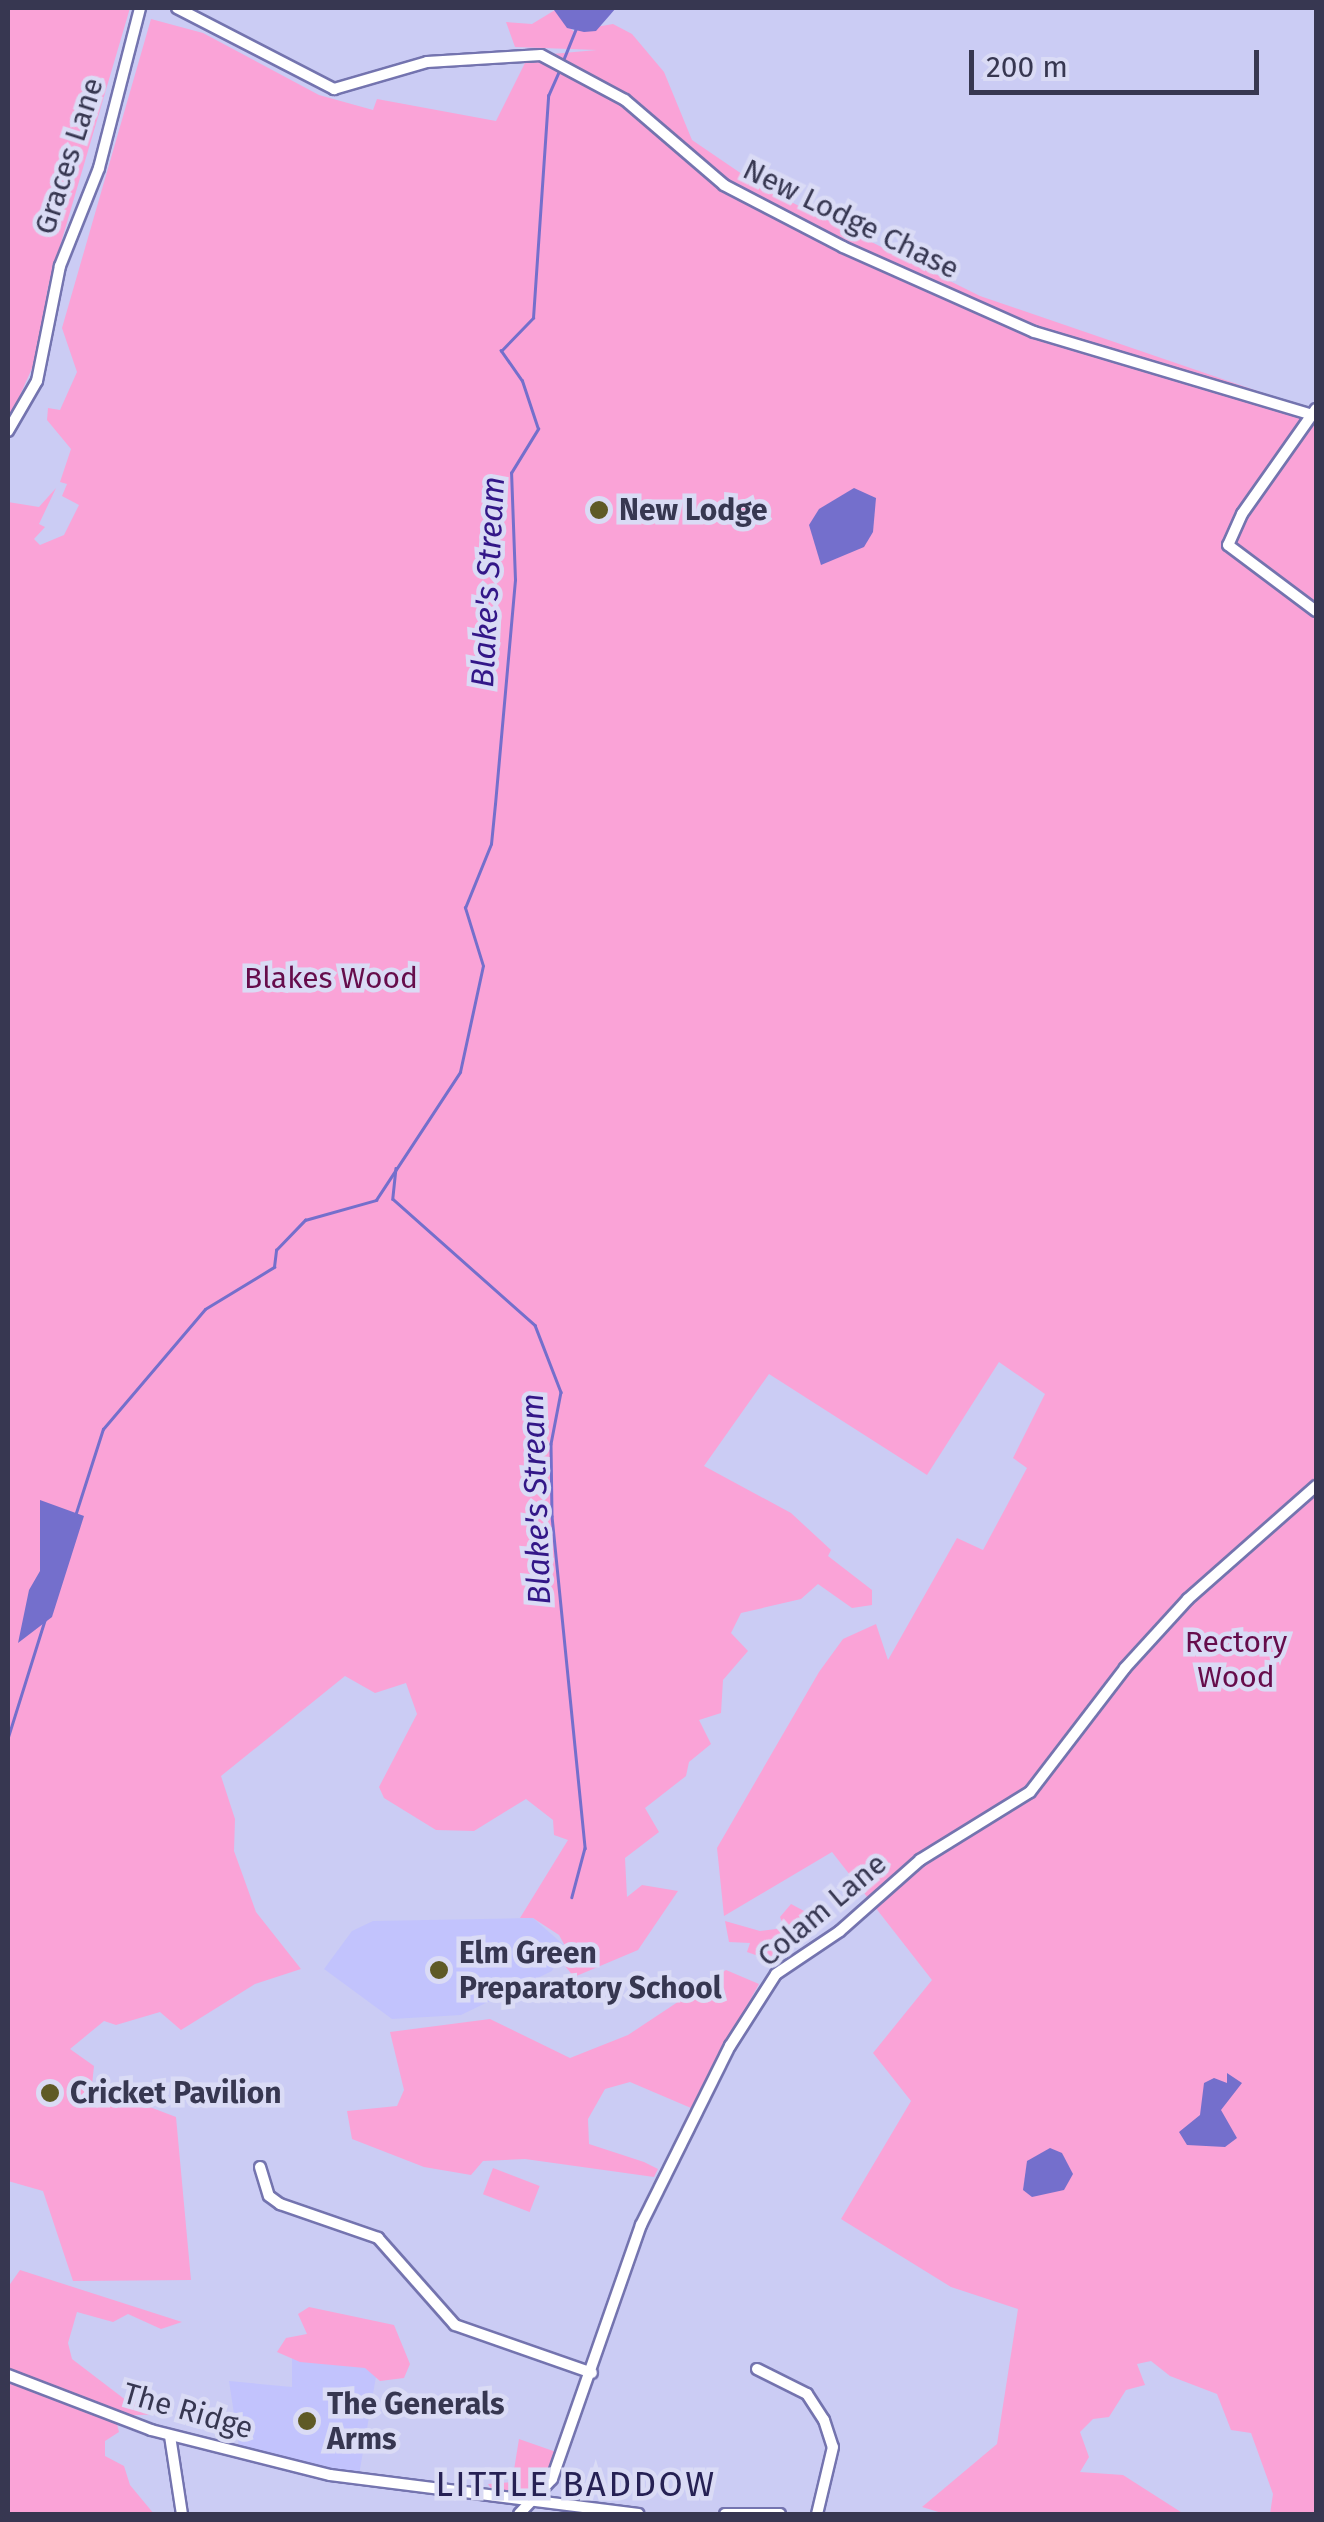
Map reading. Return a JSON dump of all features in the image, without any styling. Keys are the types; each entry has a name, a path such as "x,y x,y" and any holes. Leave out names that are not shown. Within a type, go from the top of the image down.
{"street":[{"name":"Graces Lane","path":"8,431 37,382 60,266 99,168 140,8"},
{"name":"New Lodge Chase","path":"177,8 334,89 427,62 541,55 625,100 724,185 843,248 1034,332 1315,412"},
{"path":"1315,412 1242,514 1228,545 1316,611"},
{"name":"Colam Lane","path":"537,2501 564,2454 642,2225 730,2046 776,1974 840,1930 920,1860 1030,1792 1126,1668 1188,1599 1316,1486"},
{"path":"260,2168 270,2196 280,2204 378,2238 455,2325 592,2373"},
{"path":"757,2369 807,2394 824,2420 833,2447 818,2514"},
{"name":"The Ridge","path":"8,2376 170,2436 390,2487 639,2514"},
{"path":"170,2436 182,2514"},
{"path":"515,2498 518,2514 537,2501"},
{"path":"724,2514 780,2514"}],"shaded area":[{"path":"616,8 596,31 584,32 567,28 554,10"},
{"path":"854,488 876,498 873,532 864,547 821,565 809,525 819,509"},
{"path":"40,1500 84,1516 52,1617 18,1643 29,1590 40,1571"},
{"name":"Elm Green Preparatory School","path":"533,1918 565,1946 552,1971 461,2015 392,2019 324,1969 352,1931 373,1921"},
{"path":"1227,2073 1242,2083 1221,2110 1237,2138 1225,2147 1187,2145 1179,2132 1200,2115 1204,2083 1214,2078 1227,2083"},
{"path":"1050,2148 1062,2153 1073,2174 1064,2190 1032,2197 1023,2190 1027,2161"},
{"path":"292,2351 378,2365 359,2475 239,2447 229,2381 292,2387"}],"green space":[{"path":"8,8 130,8 48,287 38,355 8,422"},
{"path":"555,10 573,31 613,24 632,34 664,72 692,140 761,187 980,296 1316,411 1316,2514 1270,2514 1273,2494 1251,2433 1231,2430 1217,2394 1170,2376 1151,2361 1137,2364 1145,2385 1126,2390 1109,2417 1093,2419 1080,2432 1089,2457 1080,2472 1123,2475 1184,2514 945,2514 922,2507 997,2444 1018,2309 951,2287 841,2219 911,2101 873,2053 932,1980 832,1852 724,1916 717,1848 819,1672 843,1639 876,1624 888,1660 957,1538 983,1550 1027,1468 1013,1458 1045,1394 999,1362 927,1475 769,1374 704,1466 791,1513 831,1550 828,1556 872,1590 872,1605 852,1608 818,1584 801,1599 741,1613 731,1633 748,1651 723,1680 721,1713 699,1720 711,1744 689,1762 686,1776 645,1808 659,1832 625,1858 627,1897 642,1885 678,1891 638,1950 574,1977 557,1956 565,1946 559,1935 533,1918 520,1918 568,1840 554,1835 553,1820 526,1799 474,1831 436,1830 384,1798 379,1787 417,1714 406,1683 375,1693 345,1676 221,1776 235,1819 234,1851 256,1912 301,1969 255,1984 181,2030 160,2012 116,2025 104,2021 70,2049 94,2066 92,2085 176,2117 191,2280 73,2281 43,2191 8,2181 8,502 39,507 56,488 39,524 45,527 34,539 40,545 64,535 79,505 62,496 67,484 60,482 71,449 47,420 48,408 60,410 77,372 62,328 151,19 203,33 319,95 373,110 377,99 496,121 525,63 518,57 597,50 515,47 506,22 532,24"},
{"path":"791,1904 806,1912 797,1939 772,1961 747,1952 750,1943 729,1942 725,1921 760,1931 784,1928 780,1917"},
{"path":"726,1970 759,1984 691,2108 630,2082 605,2089 588,2119 589,2144 658,2169 654,2177 525,2159 483,2161 471,2175 424,2167 352,2139 347,2111 397,2106 404,2090 390,2032 490,2019 570,2058 628,2035"},
{"path":"493,2168 540,2186 530,2212 483,2194"},
{"path":"20,2270 182,2322 161,2329 128,2314 113,2322 77,2312 68,2343 72,2359 127,2401 159,2405 163,2414 115,2416 119,2432 105,2441 105,2456 124,2466 130,2485 154,2514 8,2514 8,2287"},
{"path":"309,2307 394,2325 410,2364 404,2378 380,2381 365,2368 300,2362 277,2352 286,2338 307,2334 298,2314"},
{"path":"519,2439 559,2453 548,2479 531,2494 492,2490 488,2484 512,2482"}],"waterway":[{"name":"Blake's Stream","path":"562,63 576,29"},
{"name":"Blake's Stream","path":"75,1516 103,1429 205,1309 274,1267 276,1250 305,1220 376,1200 460,1072 483,966 465,908 491,844 515,580 511,473 538,429 522,381 501,351 533,318 548,96 559,71"},
{"name":"Blake's Stream","path":"396,1168 393,1199 535,1325 561,1392 551,1444 552,1516 585,1848 572,1897"},
{"name":"Blake's Stream","path":"8,1737 45,1619"}],"place":[{"name":"New Lodge","path":"599,510"},
{"name":"Elm Green Preparatory School","path":"439,1970"},
{"name":"Cricket Pavilion","path":"50,2093"},
{"name":"The Generals Arms","path":"307,2421"}],"district":[{"name":"LITTLE BADDOW","path":"576,2484"}],"park label":[{"name":"Blakes Wood","path":"331,978"},
{"name":"Rectory Wood","path":"1236,1659"}]}
